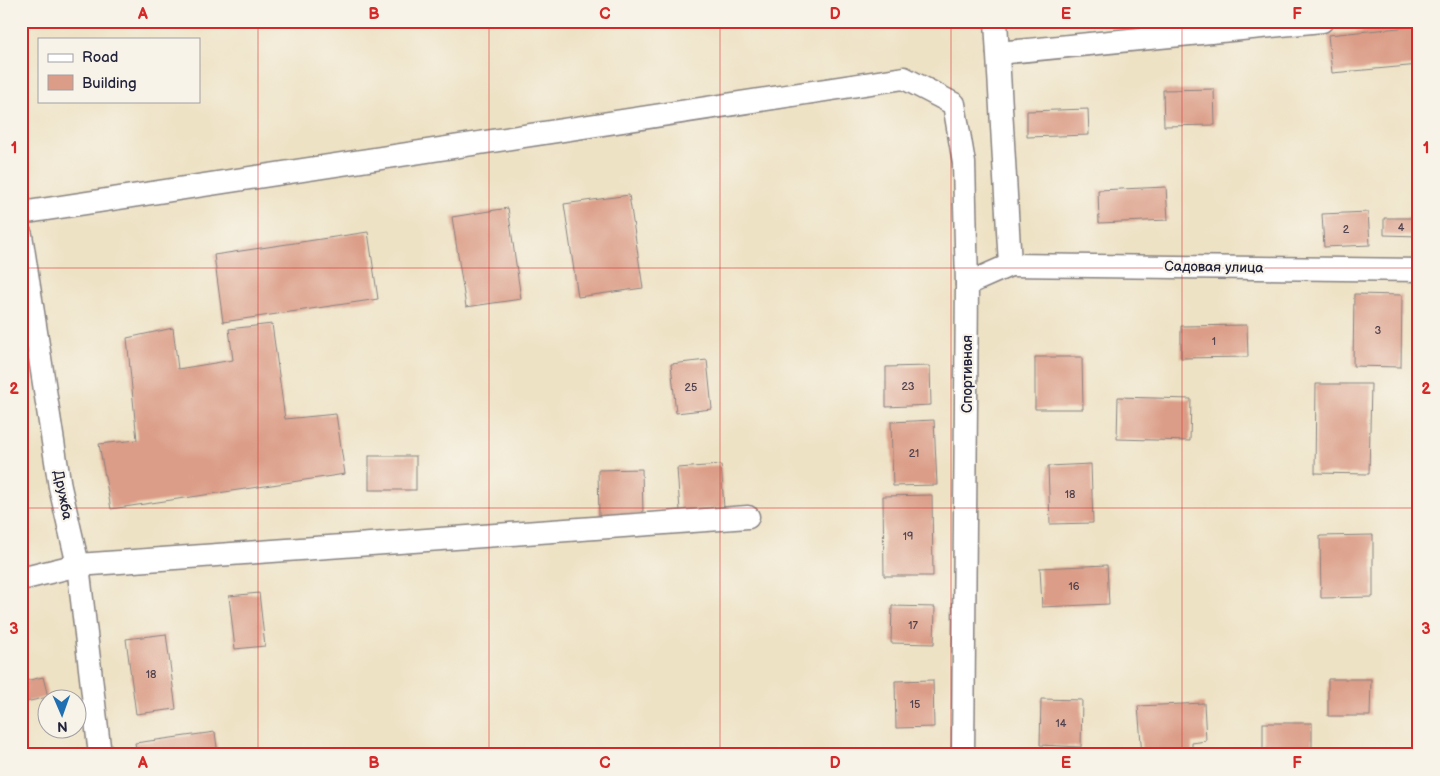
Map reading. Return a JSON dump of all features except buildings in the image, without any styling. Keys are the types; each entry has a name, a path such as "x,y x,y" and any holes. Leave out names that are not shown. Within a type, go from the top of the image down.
{"street":[{"path":"968,284 1010,265 996,21"},
{"path":"998,53 1313,22"},
{"name":"Спортивная","path":"21,213 904,78 954,104 964,163 968,284 963,755"},
{"name":"Дружба","path":"21,235 60,487 78,565 100,755"},
{"name":"Садовая улица","path":"1010,265 1419,270"},
{"path":"21,579 78,565 748,517"}]}
